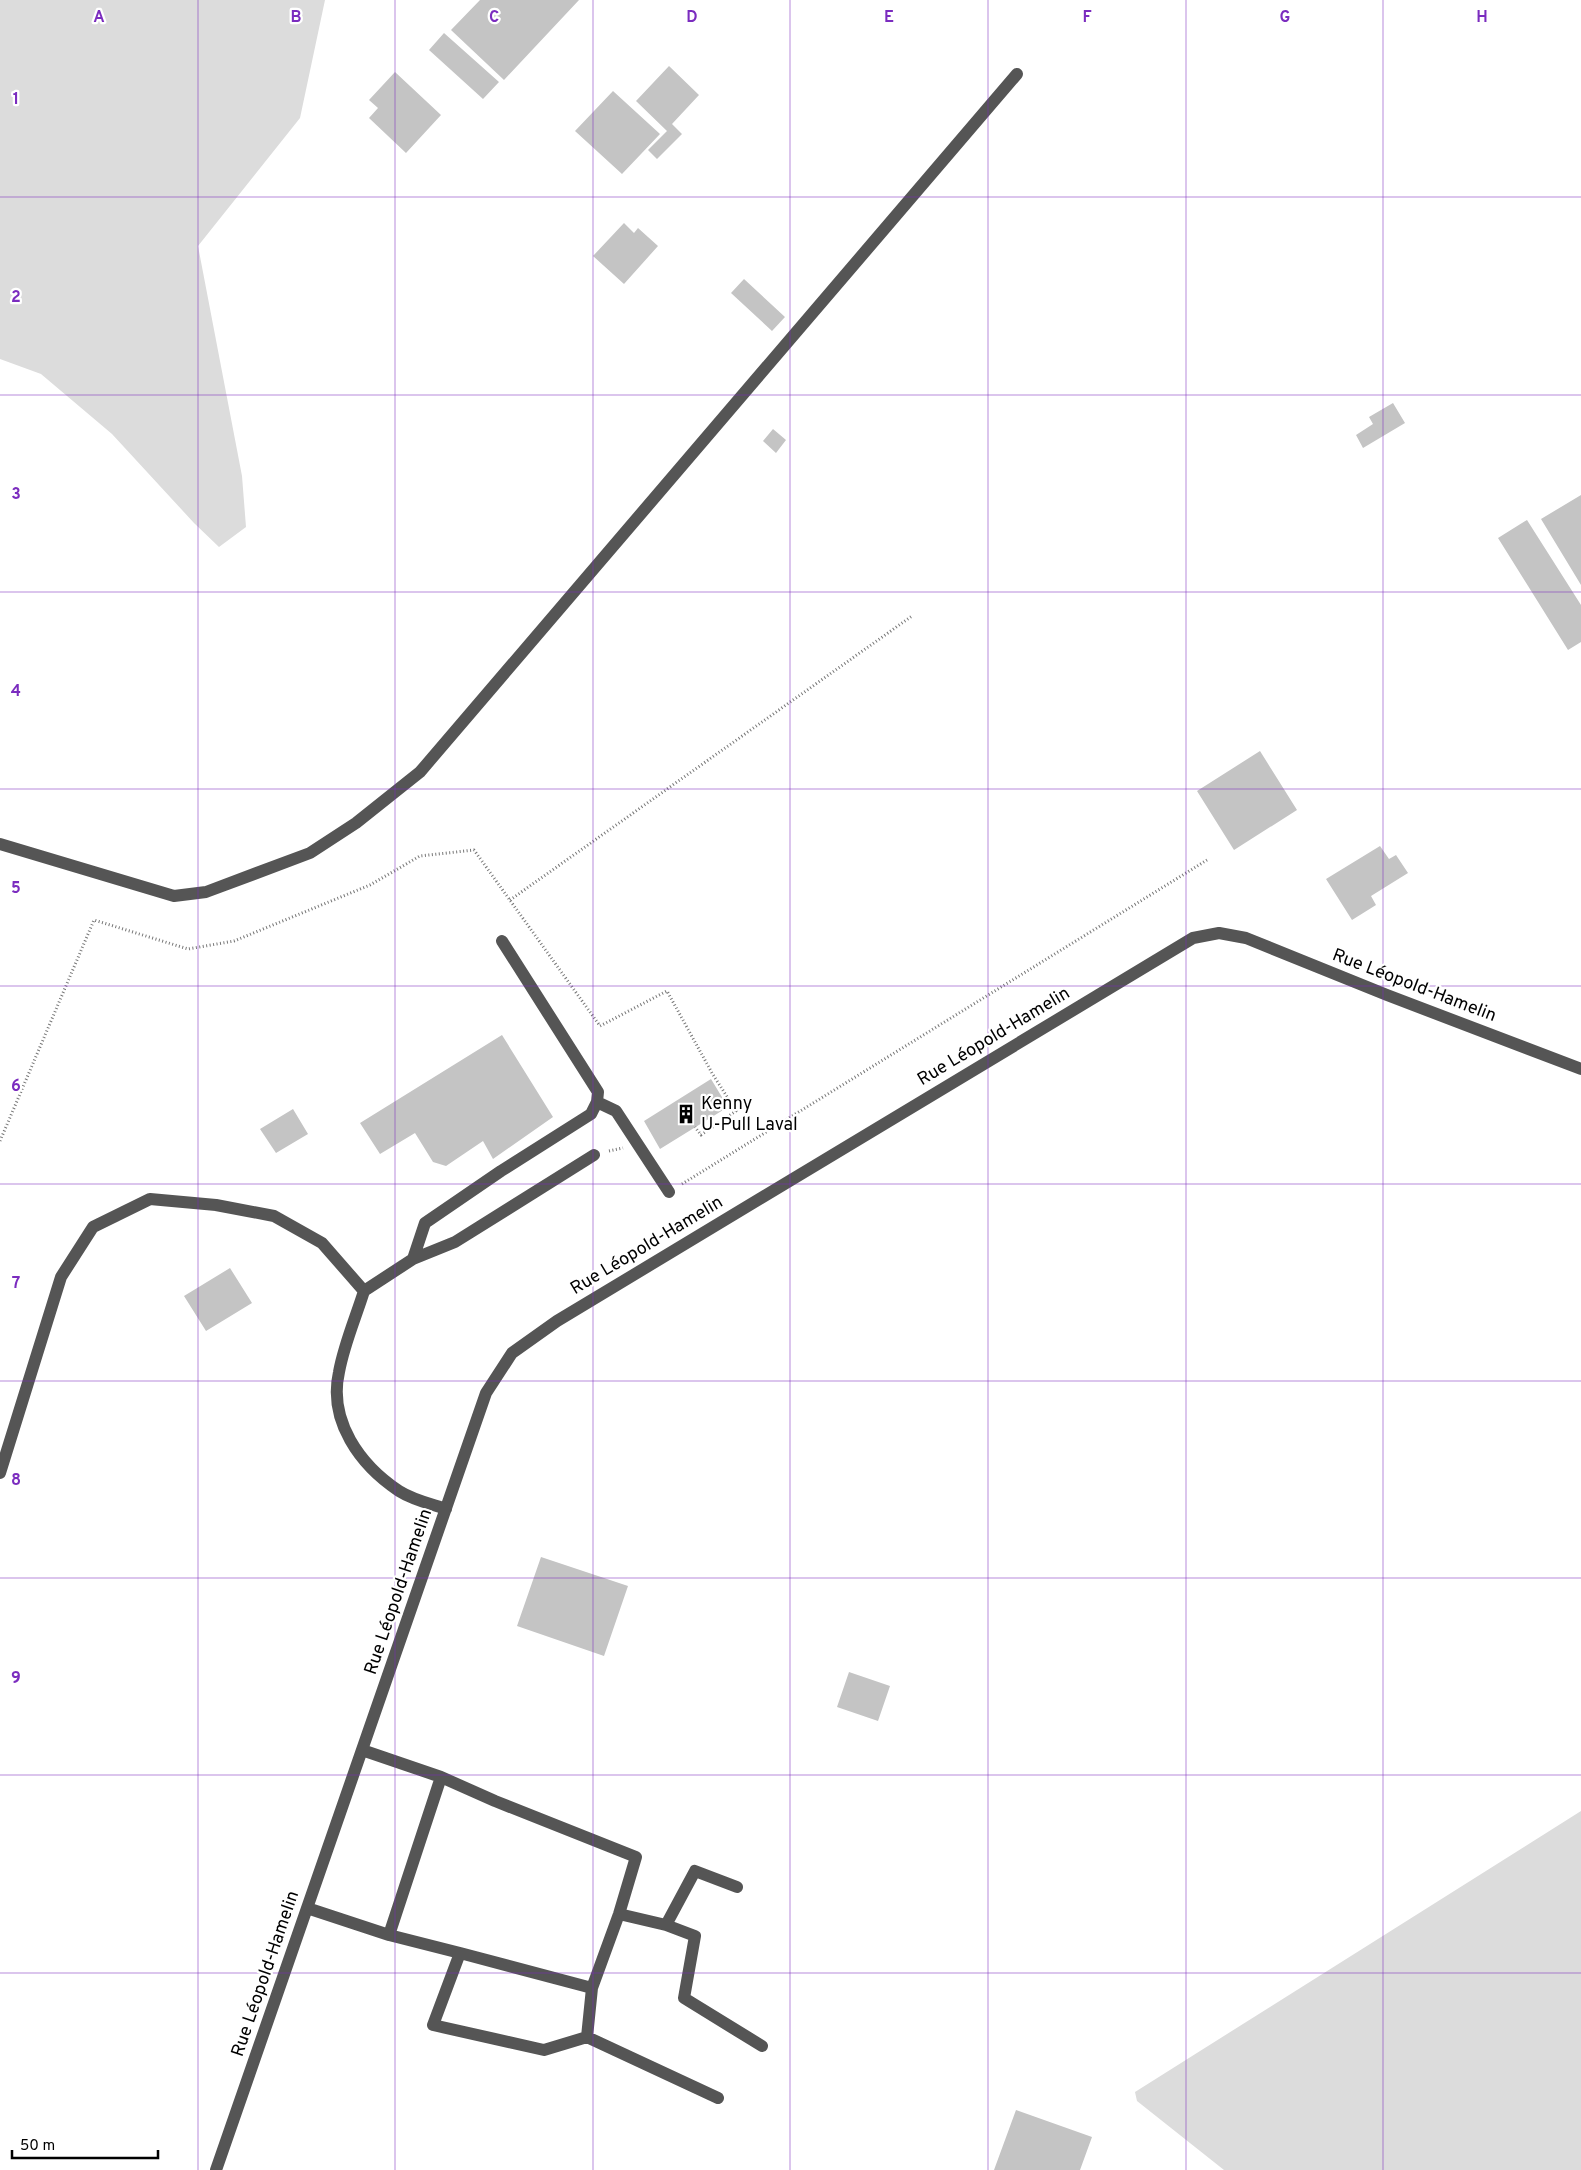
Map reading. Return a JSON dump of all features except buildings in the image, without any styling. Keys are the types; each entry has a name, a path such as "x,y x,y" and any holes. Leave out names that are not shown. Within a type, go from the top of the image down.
{"street":[{"path":"0,844 174,896 206,892 310,853 356,823 420,772 1017,74"},
{"name":"Rue Léopold-Hamelin","path":"216,2170 486,1393 512,1353 557,1321 1192,938 1219,932 1246,938 1581,1070"},
{"path":"413,1259 424,1223 591,1114 598,1102 598,1092 502,941"},
{"path":"598,1102 616,1111 669,1192"},
{"path":"446,1509 400,1492 355,1450 343,1428 337,1396 338,1372 364,1290 413,1259 455,1242 594,1155"},
{"path":"0,1473 62,1277 93,1227 150,1199 216,1205 274,1216 322,1243 364,1290"},
{"path":"362,1750 441,1777 504,1805 636,1857 619,1914 592,1988 587,2037"},
{"path":"389,1936 441,1777"},
{"path":"666,1925 695,1872 737,1887"},
{"path":"308,1908 389,1936 592,1988"},
{"path":"619,1914 666,1925 695,1936 684,1998 762,2046"},
{"path":"460,1953 433,2024 544,2050 587,2037 718,2098"}],"path":[{"path":"510,900 912,616"},
{"path":"0,1141 94,920 188,950 225,943 276,924 370,885 420,856 474,850 600,1026 667,991 720,1090 736,1111 700,1135 695,1127"},
{"path":"669,1192 1207,860"}],"shaded area":[{"path":"0,0 325,0 300,118 198,246 242,476 246,527 219,547 194,523 112,434 41,374 0,359"},
{"path":"1581,1811 1581,2170 1224,2170 1137,2101 1135,2092"}],"place":[{"name":"Kenny U-Pull Laval","path":"686,1114"}]}
